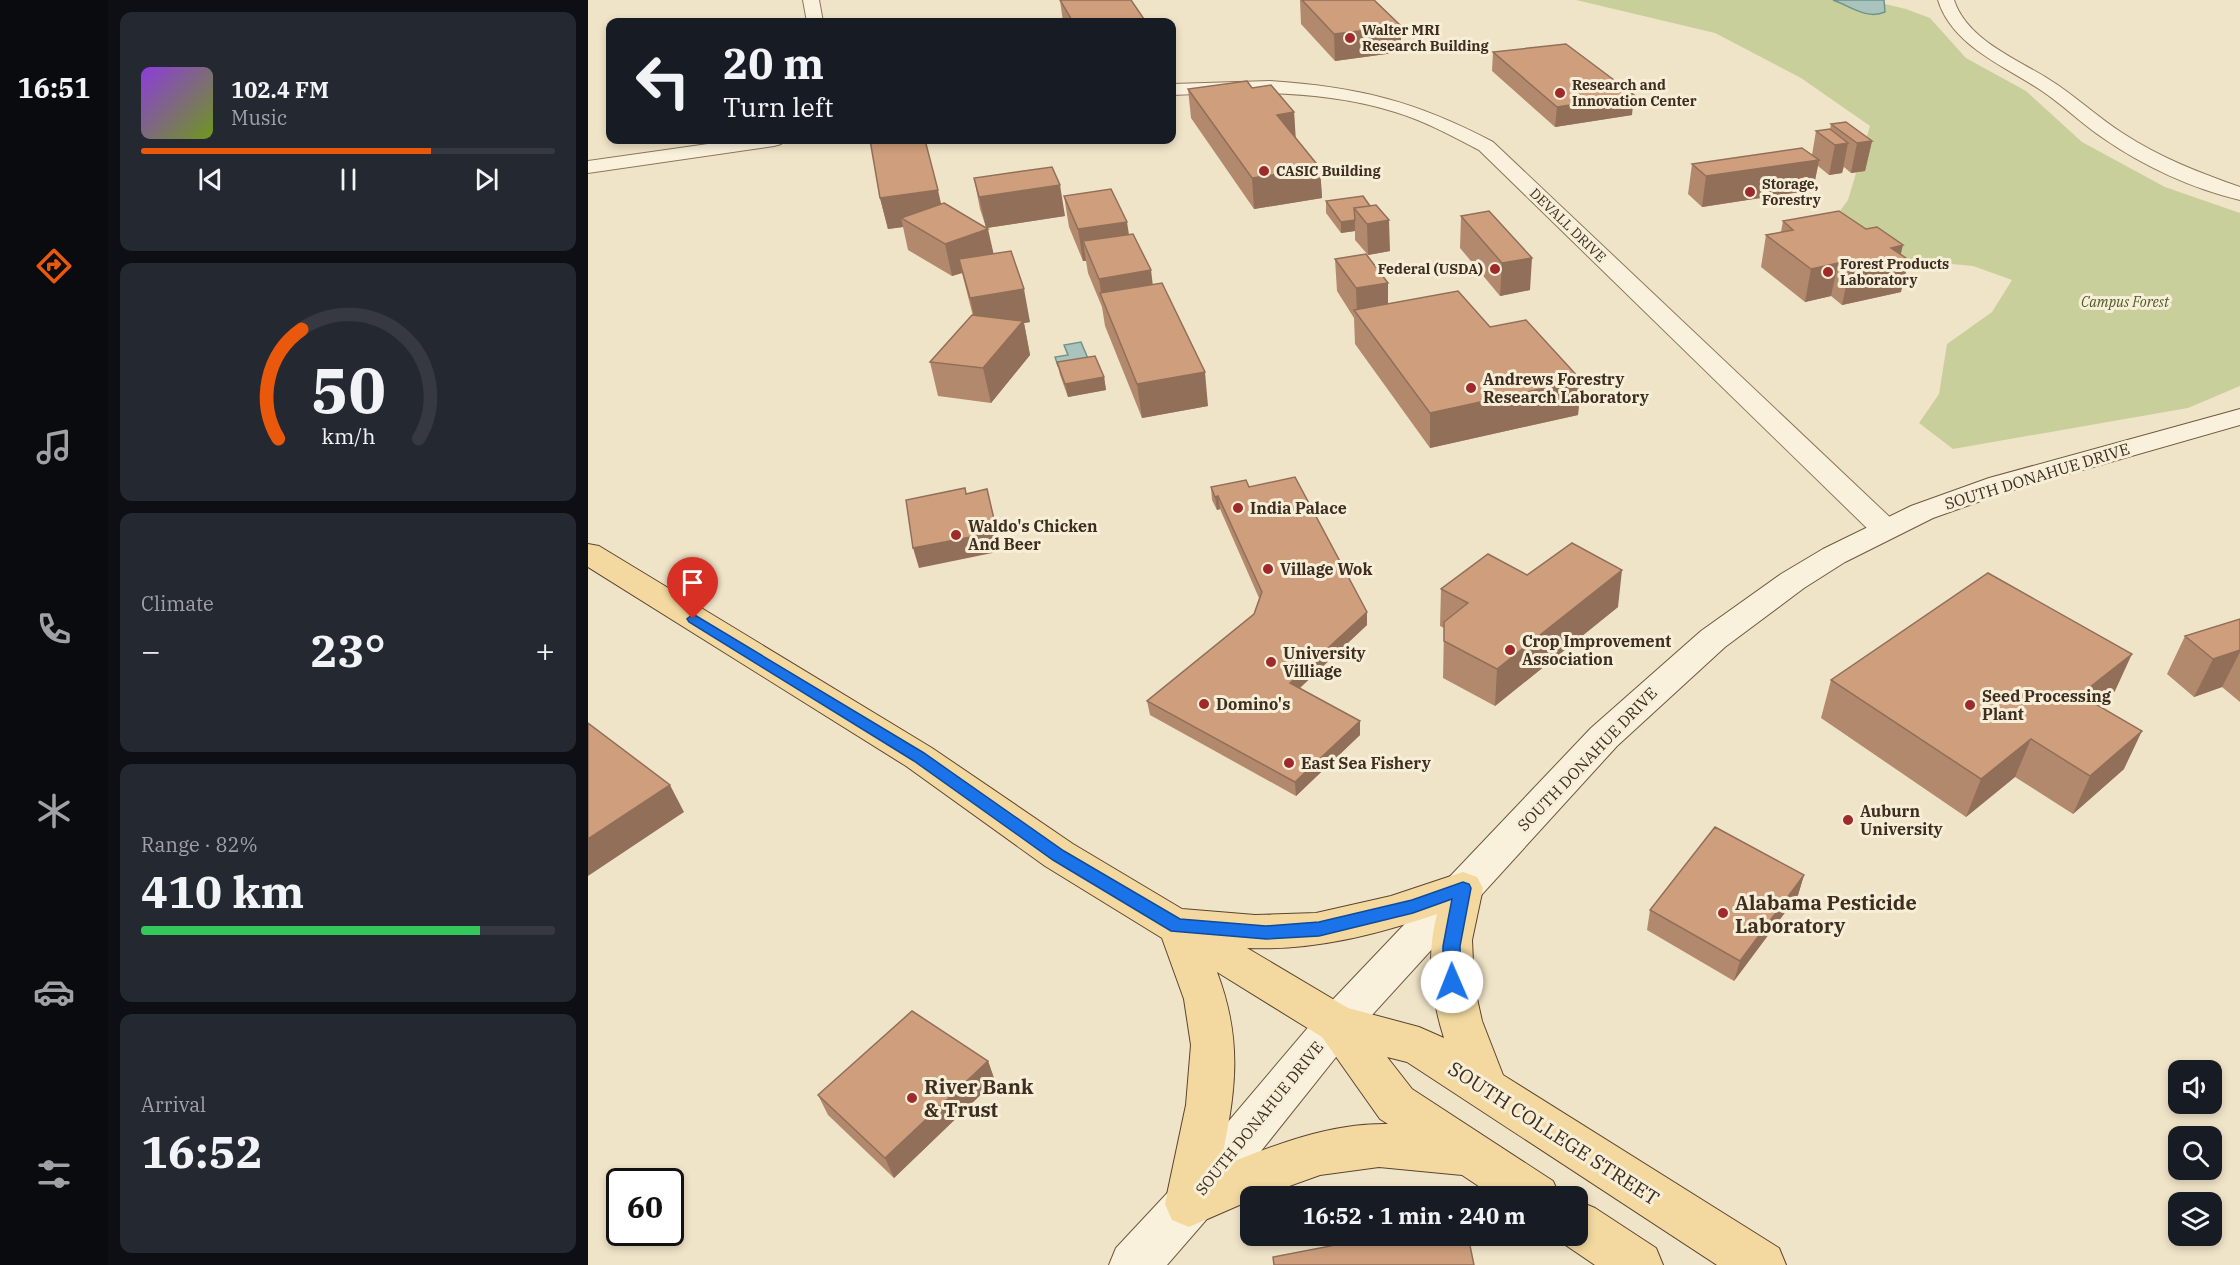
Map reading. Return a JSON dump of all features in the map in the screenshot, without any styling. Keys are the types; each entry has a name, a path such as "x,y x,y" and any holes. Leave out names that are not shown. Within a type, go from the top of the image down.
{"main road":[{"name":"SOUTH COLLEGE STREET","path":"588,553 919,757 1059,855 1337,1023 1419,1046 1761,1265"},
{"path":"1189,1204 1212,1084 1213,1043 1206,1004 1177,926 1266,933 1319,929 1413,906 1463,888"},
{"path":"1463,888 1451,946 1452,982 1456,1012 1469,1051 1487,1090"},
{"name":"SOUTH COLLEGE STREET","path":"1337,1023 1396,1104 1519,1186"},
{"path":"1189,1204 1278,1167 1314,1155 1364,1146 1410,1146 1471,1154"},
{"path":"1588,1232 1638,1265"}],"street":[{"path":"811,0 814,18"},
{"path":"1946,0 1954,20 1976,41 2036,77 2060,94 2088,119 2125,144 2197,178 2240,194"},
{"name":"DEVALL DRIVE","path":"1176,90 1261,87 1301,89 1364,99 1432,118 1486,146 1885,529"},
{"path":"588,167 746,144"},
{"name":"SOUTH DONAHUE DRIVE","path":"1134,1265 1189,1204 1337,1023 1604,737 1685,661 1768,598 1808,572 1885,529 1922,512 2012,480 2240,417"}],"green space":[{"name":"Campus Forest","path":"1576,0 1833,0 1872,15 1885,12 1885,4 1930,18 1966,58 2026,91 2082,142 2165,187 2240,213 2240,386 2188,408 1953,449 1919,423 1939,394 1947,344 1992,312 2012,280 1973,266 1898,259 1831,223 1848,200 1870,126 1801,78 1715,33"}],"water":[{"path":"1833,0 1884,0 1885,12 1865,13"},
{"path":"1081,342 1089,361 1058,366 1055,357 1068,355 1064,345"}],"building":[{"path":"1060,0 1131,0 1143,18 1071,18"},
{"path":"1302,0 1374,0 1401,26 1334,34"},
{"path":"1566,44 1634,95 1557,107 1493,52"},
{"path":"1247,81 1252,88 1271,85 1294,112 1277,115 1320,168 1252,178 1188,89"},
{"path":"1846,122 1872,141 1857,143 1831,124"},
{"path":"1830,129 1848,143 1835,145 1816,131"},
{"path":"871,144 926,144 938,190 880,198"},
{"path":"1802,148 1819,160 1706,176 1692,164"},
{"path":"1052,167 1060,185 979,197 974,178"},
{"path":"1111,189 1127,222 1078,229 1064,196"},
{"path":"1363,196 1370,206 1354,208 1355,220 1341,222 1326,201"},
{"path":"944,203 988,229 945,244 901,218"},
{"path":"1376,205 1389,220 1367,224 1354,208"},
{"path":"1489,211 1532,258 1502,263 1461,216"},
{"path":"1839,211 1866,229 1877,227 1903,245 1891,248 1909,260 1849,272 1838,263 1811,269 1766,235 1793,230 1783,221"},
{"path":"1133,234 1151,270 1099,279 1083,241"},
{"path":"1011,251 1024,289 970,298 959,259"},
{"path":"1366,254 1388,283 1356,288 1335,259"},
{"path":"1162,283 1205,372 1137,384 1100,293"},
{"path":"1458,291 1490,327 1526,320 1581,380 1430,413 1354,310"},
{"path":"972,315 1023,321 983,368 930,362"},
{"path":"1095,356 1104,377 1065,384 1057,362"},
{"name":"University Villiage","path":"1295,477 1367,612 1290,683 1360,721 1295,782 1147,701 1254,614 1262,592 1218,496 1215,497 1211,487 1246,480 1249,487"},
{"path":"965,488 966,494 987,489 997,532 913,548 906,500"},
{"path":"1572,543 1622,570 1497,669 1444,641 1444,622 1468,603 1441,589 1488,554 1527,575"},
{"name":"Seed Processing Plant","path":"1988,573 2132,654 2080,695 2142,731 2090,776 2031,739 1981,779 1831,680"},
{"path":"2240,619 2240,650 2213,659 2185,636"},
{"path":"588,723 670,785 588,839"},
{"name":"Alabama Pesticide Laboratory","path":"1715,827 1804,875 1740,961 1650,910"},
{"name":"River Bank & Trust","path":"912,1011 988,1061 885,1158 818,1095"},
{"path":"1330,1246 1470,1246 1474,1265 1274,1265 1273,1257"}],"place":[{"name":"Walter MRI Research Building","path":"1350,38"},
{"name":"Research and Innovation Center","path":"1560,93"},
{"name":"CASIC Building","path":"1264,171"},
{"name":"Storage, Forestry","path":"1750,192"},
{"name":"Federal (USDA)","path":"1495,269"},
{"name":"Forest Products Laboratory","path":"1828,272"},
{"name":"Andrews Forestry Research Laboratory","path":"1471,388"},
{"name":"India Palace","path":"1238,508"},
{"name":"Waldo's Chicken And Beer","path":"956,535"},
{"name":"Village Wok","path":"1268,569"},
{"name":"Crop Improvement Association","path":"1510,650"},
{"name":"University Villiage","path":"1271,662"},
{"name":"Domino's","path":"1204,704"},
{"name":"Seed Processing Plant","path":"1970,705"},
{"name":"East Sea Fishery","path":"1289,763"},
{"name":"Auburn University","path":"1848,820"},
{"name":"Alabama Pesticide Laboratory","path":"1723,913"},
{"name":"River Bank & Trust","path":"912,1098"}],"route":[{"path":"693,619 919,757 1059,855 1177,926 1266,933 1319,929 1413,906 1463,888 1451,946 1452,982"}]}
